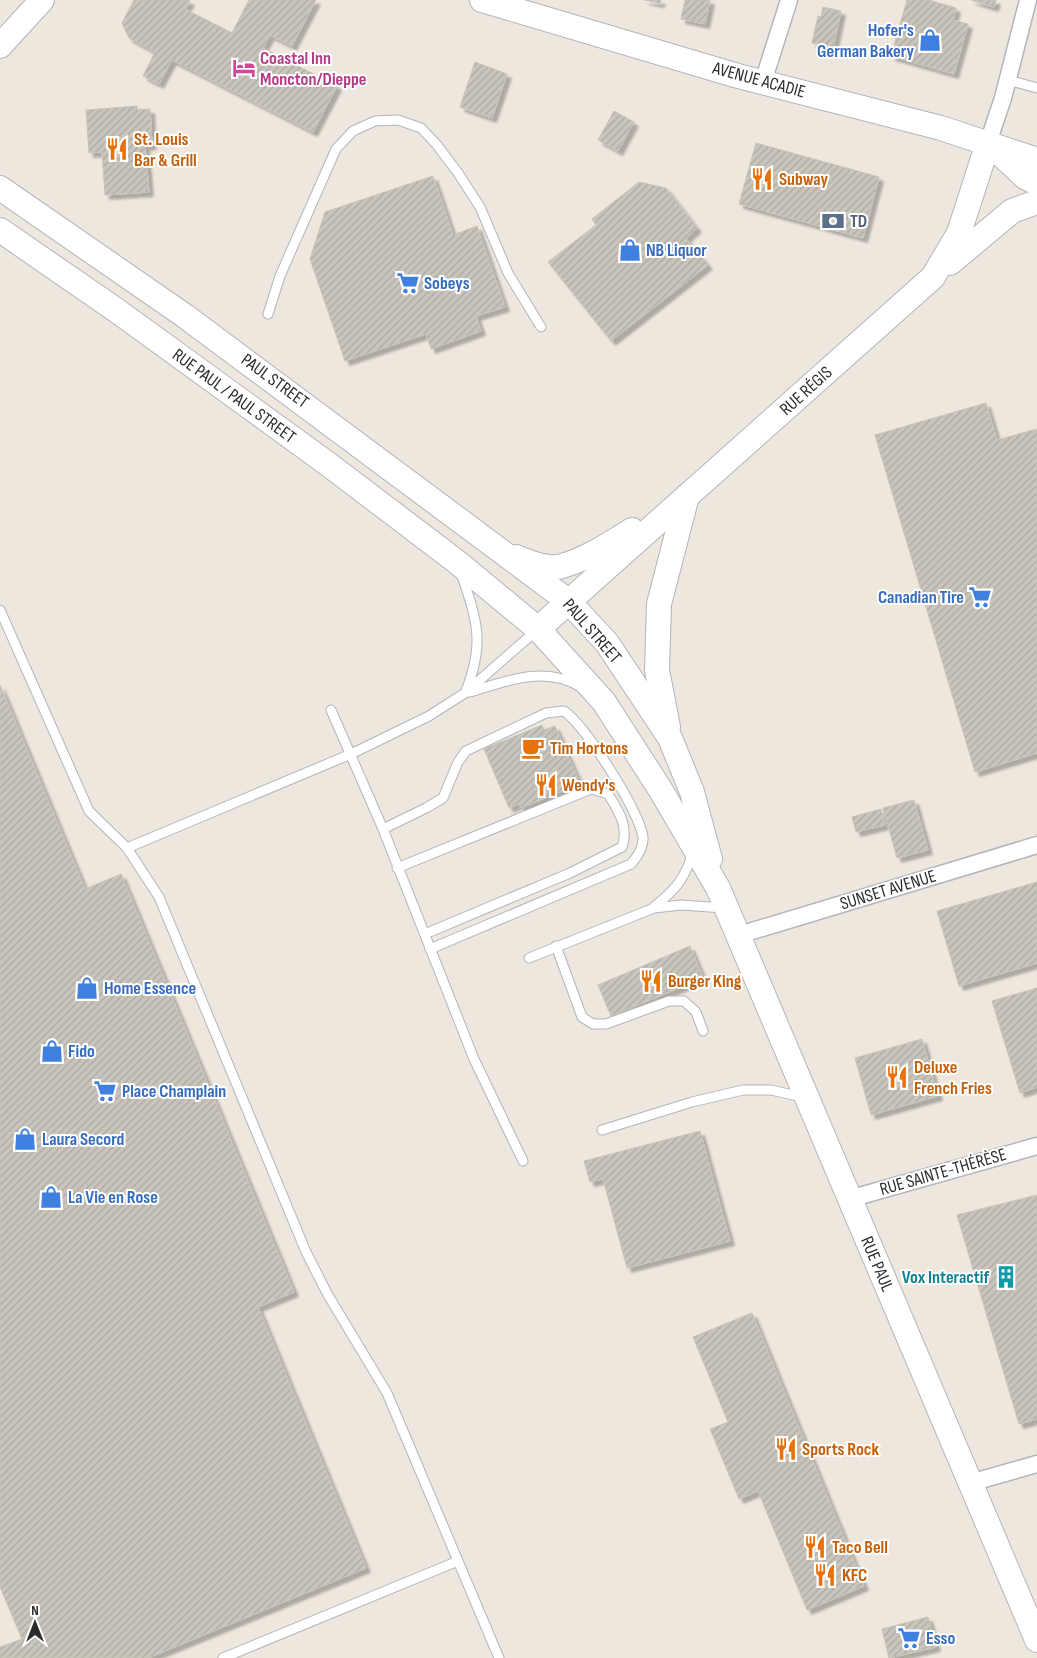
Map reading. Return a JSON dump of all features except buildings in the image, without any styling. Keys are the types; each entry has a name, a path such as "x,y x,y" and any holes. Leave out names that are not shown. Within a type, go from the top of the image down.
{"main road":[{"path":"0,46 42,0"},
{"name":"AVENUE ACADIE","path":"482,0 533,8 763,82 941,128 1037,160"},
{"path":"988,143 1025,177 1037,183"},
{"name":"RUE RÉGIS","path":"538,629 933,277 959,233 988,143"},
{"name":"PAUL STREET","path":"0,188 192,321 568,601 607,643 670,738 692,792 722,898"},
{"path":"933,277 980,235 1012,211 1037,202"},
{"name":"RUE PAUL / PAUL STREET","path":"2,233 124,316 457,562"},
{"path":"498,548 529,563 560,567 610,544 687,496"},
{"path":"670,738 657,670 659,604 687,496"},
{"path":"457,562 538,629 604,702 695,849 722,898"},
{"name":"RUE PAUL","path":"722,898 1037,1640"}],"street":[{"path":"763,82 789,0"},
{"path":"988,143 1008,80 1028,0"},
{"name":"SUNSET AVENUE","path":"739,935 1037,845"},
{"name":"RUE SAINTE-THÉRÈSE","path":"850,1199 1037,1146"},
{"path":"970,1483 1037,1464"}],"lane":[{"path":"1008,80 1037,88"},
{"path":"268,314 280,276 336,149 353,131 375,121 398,120 421,128 438,145 458,173 480,207 508,273 541,326"},
{"path":"457,562 476,617 475,668 466,694"},
{"path":"0,610 89,811 127,848 158,897 306,1252 328,1295 388,1393 499,1658"},
{"path":"127,848 351,754 429,716 466,694 538,629"},
{"path":"466,694 521,676 552,677 575,684 604,702"},
{"path":"331,710 383,829 482,1076 523,1161"},
{"path":"383,829 443,798 458,762 466,751 546,713 564,711 574,718 601,754 623,792 643,837 639,855 630,864 430,949"},
{"path":"398,868 590,789 608,794 618,810 626,835 622,847 570,872 425,934"},
{"path":"654,908 675,890 688,870 695,849"},
{"path":"529,958 654,908 722,898"},
{"path":"556,946 582,1016 593,1024 606,1024 669,1001 684,1001 696,1012 703,1031"},
{"path":"602,1130 692,1102 743,1090 771,1090 807,1098"},
{"path":"223,1658 458,1561"}],"place":[{"name":"Hofer's German Bakery","path":"930,40"},
{"name":"Coastal Inn Moncton/Dieppe","path":"244,68"},
{"name":"St. Louis Bar & Grill","path":"117,149"},
{"name":"Subway","path":"762,179"},
{"name":"TD","path":"833,221"},
{"name":"NB Liquor","path":"630,250"},
{"name":"Sobeys","path":"408,283"},
{"name":"Canadian Tire","path":"980,597"},
{"name":"Tim Hortons","path":"533,748"},
{"name":"Wendy's","path":"546,785"},
{"name":"Burger King","path":"651,981"},
{"name":"Home Essence","path":"87,988"},
{"name":"Fido","path":"52,1051"},
{"name":"Deluxe French Fries","path":"897,1077"},
{"name":"Place Champlain","path":"105,1091"},
{"name":"Laura Secord","path":"25,1139"},
{"name":"La Vie en Rose","path":"51,1197"},
{"name":"Vox Interactif","path":"1006,1277"},
{"name":"Sports Rock","path":"786,1449"},
{"name":"Taco Bell","path":"815,1547"},
{"name":"KFC","path":"825,1575"},
{"name":"Esso","path":"909,1638"}]}
